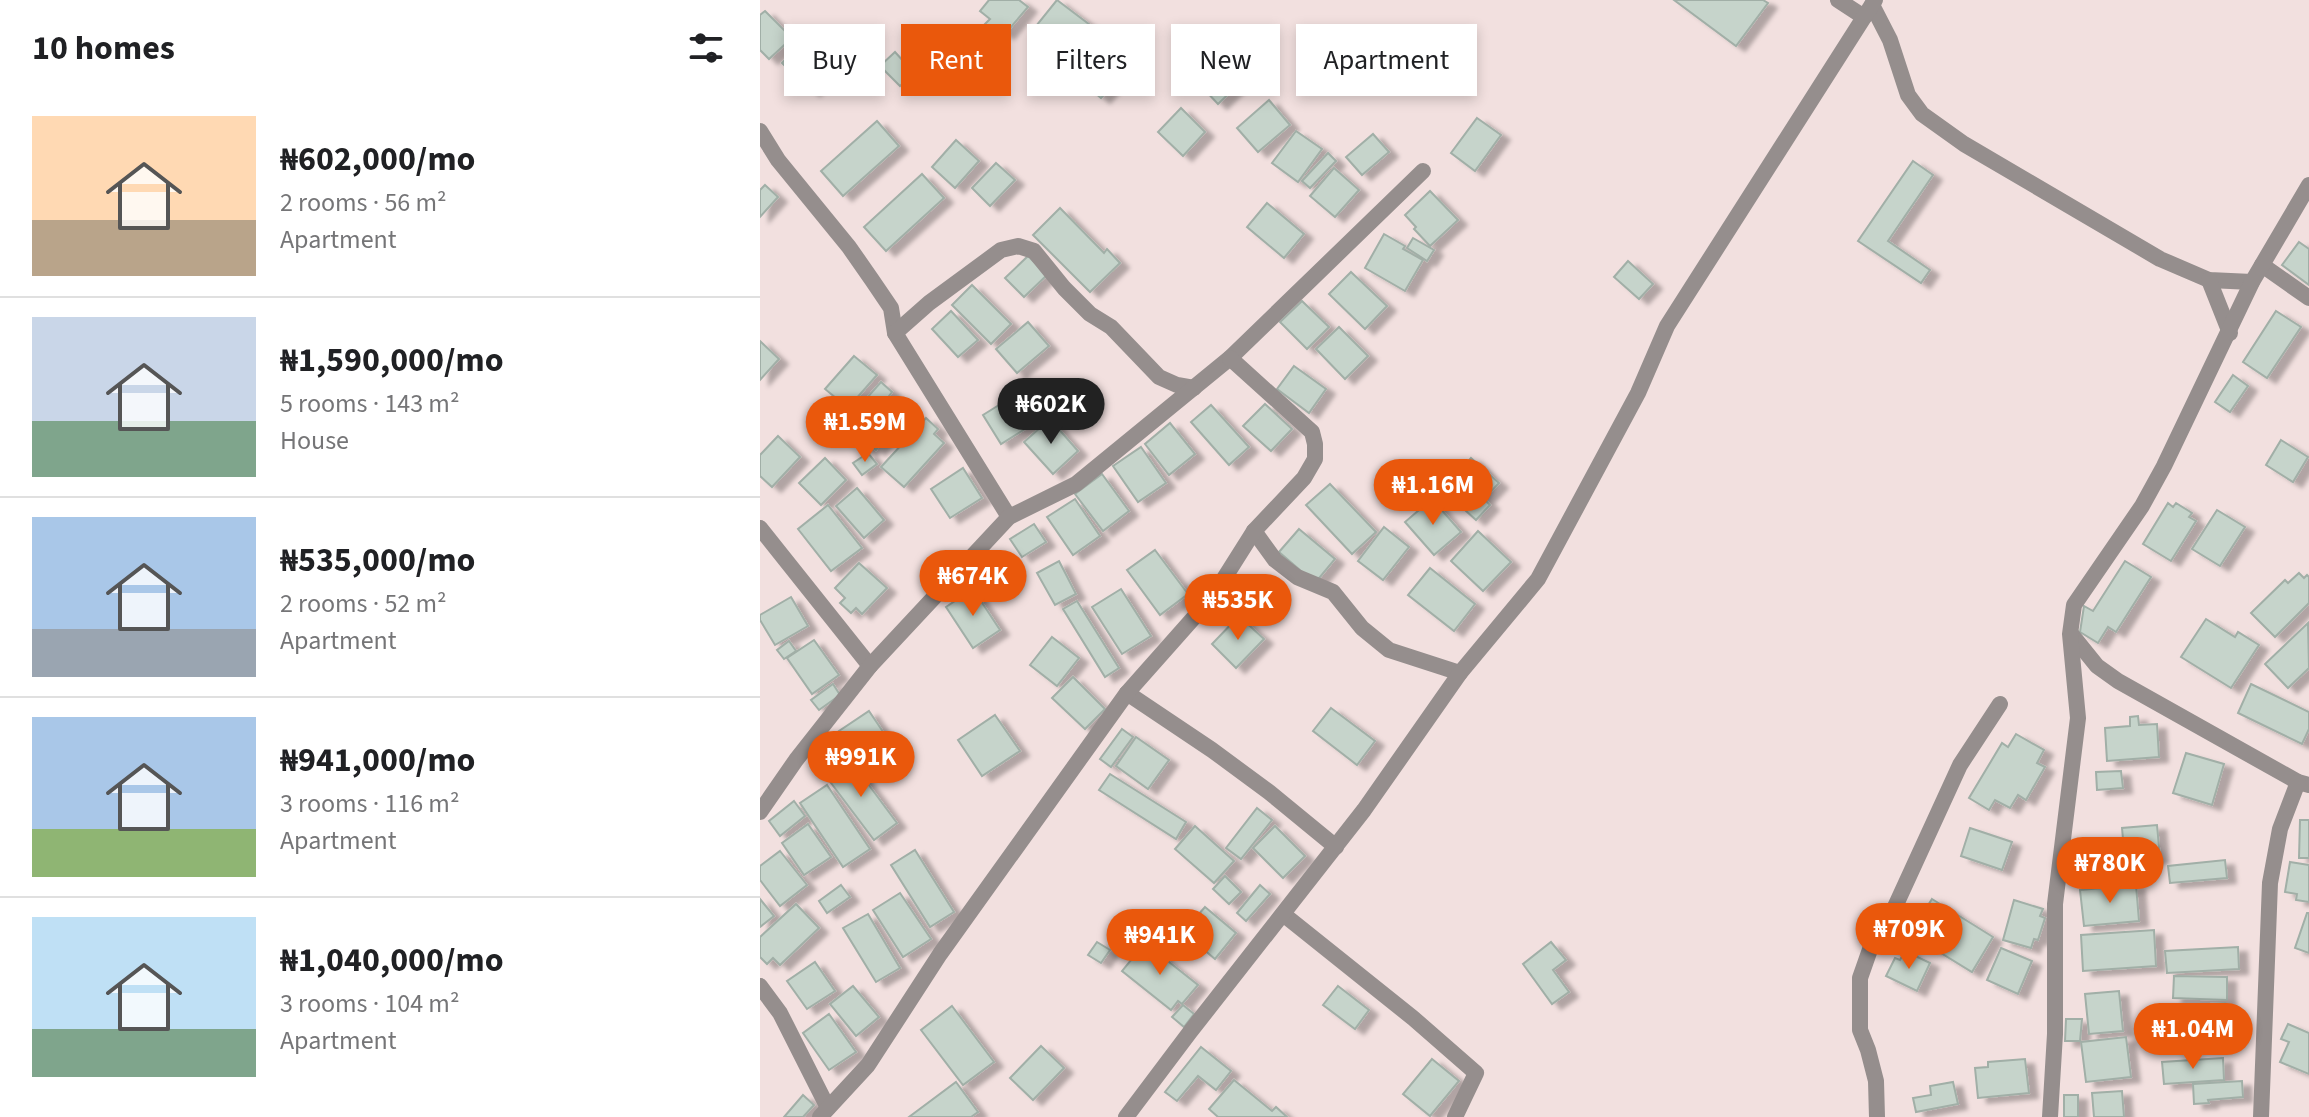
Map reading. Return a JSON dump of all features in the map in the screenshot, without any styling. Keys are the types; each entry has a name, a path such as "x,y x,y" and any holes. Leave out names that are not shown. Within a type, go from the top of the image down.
{"street":[{"path":"1838,0 1870,7 1890,40 1908,95 1922,114 1964,144 2160,259 2209,280 2252,282"},
{"path":"1126,1117 1364,810 1460,673 1538,579 1638,393 1667,326 1870,7"},
{"path":"760,131 778,160 849,247 891,308 895,333 1009,517"},
{"path":"760,812 796,760 870,666 1009,517 1076,484 1230,358 1423,171"},
{"path":"2050,1117 2055,1034 2055,904 2078,718 2070,634 2074,605 2142,506 2230,333 2252,282 2309,185"},
{"path":"895,333 929,303 1001,250 1018,246 1034,251 1090,314 1111,327 1159,377 1194,388"},
{"path":"2262,265 2309,298"},
{"path":"2209,280 2230,333"},
{"path":"760,986 780,1013 824,1112 868,1065 940,954 1127,693 1213,596 1254,531 1304,478 1315,459 1312,432 1230,358"},
{"path":"760,528 870,666"},
{"path":"1254,531 1275,560 1297,577 1333,592 1362,628 1389,650 1460,673"},
{"path":"2070,634 2097,666 2118,681 2304,784 2280,829 2270,883 2261,1117"},
{"path":"1127,693 1269,792 1336,847"},
{"path":"1877,1117 1876,1081 1860,1030 1860,978 1873,941 1894,909 1960,765 2000,704"},
{"path":"1283,914 1476,1073 1455,1117"}],"building":[{"path":"989,0 1019,0 1028,7 1011,27 1011,24 985,24 990,19 980,11"},
{"path":"1057,0 1089,24 1038,24"},
{"path":"1674,0 1763,0 1768,3 1736,46"},
{"path":"765,11 784,30 784,45 769,59 760,50 760,15"},
{"path":"895,52 901,59 900,86 885,71 885,61"},
{"path":"1211,96 1226,96 1218,104"},
{"path":"1269,100 1290,125 1258,152 1237,128"},
{"path":"1181,108 1205,132 1183,156 1158,132"},
{"path":"1477,118 1501,135 1475,171 1451,153"},
{"path":"877,121 899,146 843,196 821,171"},
{"path":"1296,131 1322,149 1298,182 1272,163"},
{"path":"1373,134 1389,152 1362,175 1346,157"},
{"path":"956,140 979,161 955,188 932,167"},
{"path":"1328,153 1336,161 1310,188 1302,181"},
{"path":"1913,161 1933,175 1888,241 1930,270 1921,283 1858,241"},
{"path":"996,163 1015,180 990,206 972,188"},
{"path":"1334,168 1359,190 1335,217 1310,196"},
{"path":"922,174 944,198 886,251 864,227"},
{"path":"765,185 778,197 760,217 760,190"},
{"path":"1430,191 1458,220 1430,246 1405,215"},
{"path":"1267,203 1304,234 1284,258 1247,227"},
{"path":"1060,208 1104,253 1107,249 1120,263 1090,292 1033,235"},
{"path":"1384,234 1423,260 1405,291 1365,268"},
{"path":"1413,238 1434,250 1427,261 1407,248"},
{"path":"2299,242 2309,249 2309,285 2282,265"},
{"path":"1028,256 1047,275 1024,297 1005,278"},
{"path":"1628,261 1653,284 1639,299 1614,277"},
{"path":"1351,272 1387,306 1365,329 1329,294"},
{"path":"972,285 1011,324 991,344 952,305"},
{"path":"1302,301 1329,327 1307,349 1280,322"},
{"path":"951,311 978,340 958,357 932,329"},
{"path":"2276,311 2301,327 2267,378 2243,362"},
{"path":"1028,322 1049,346 1017,373 996,349"},
{"path":"1339,327 1368,356 1345,379 1316,349"},
{"path":"760,341 779,359 760,380"},
{"path":"854,356 877,375 848,408 825,389"},
{"path":"1294,366 1326,389 1309,413 1277,389"},
{"path":"2233,375 2248,386 2230,412 2215,402"},
{"path":"881,382 892,392 889,396 908,413 876,450 872,446 868,451 841,427"},
{"path":"1023,390 1041,419 1001,444 983,415"},
{"path":"1265,404 1292,429 1271,451 1243,426"},
{"path":"1211,405 1249,447 1229,465 1191,422"},
{"path":"926,418 938,429 934,434 944,443 904,487 881,467"},
{"path":"1050,419 1078,451 1053,474 1024,442"},
{"path":"1170,423 1195,454 1169,475 1145,444"},
{"path":"778,436 800,457 772,487 760,476 760,455"},
{"path":"2281,440 2308,457 2293,482 2266,465"},
{"path":"1141,447 1166,483 1138,502 1113,466"},
{"path":"868,453 877,464 862,475 853,463"},
{"path":"825,458 846,480 821,505 799,483"},
{"path":"1471,458 1499,483 1484,499 1490,505 1476,520 1443,490 1455,477 1462,483 1468,477 1461,470"},
{"path":"963,468 982,498 950,518 931,489"},
{"path":"1102,474 1129,511 1103,531 1075,494"},
{"path":"1330,484 1376,532 1352,554 1306,505"},
{"path":"857,488 884,520 864,538 836,506"},
{"path":"1075,499 1100,536 1073,555 1047,517"},
{"path":"1432,499 1461,532 1434,555 1405,522"},
{"path":"2168,503 2173,507 2176,503 2192,513 2189,517 2196,521 2171,561 2143,544"},
{"path":"828,505 862,548 831,571 798,529"},
{"path":"2217,510 2245,527 2220,566 2192,549"},
{"path":"1034,524 1046,542 1022,557 1010,539"},
{"path":"1384,527 1409,547 1383,580 1358,561"},
{"path":"1299,529 1335,559 1315,583 1279,552"},
{"path":"1478,531 1511,562 1483,591 1451,561"},
{"path":"1155,550 1188,594 1160,615 1127,570"},
{"path":"1059,561 1076,594 1055,605 1037,573"},
{"path":"2125,561 2151,577 2116,632 2108,627 2098,643 2080,632 2084,606 2093,611"},
{"path":"859,563 887,588 862,614 856,608 851,613 840,603 845,598 835,588"},
{"path":"1430,568 1475,604 1454,631 1408,595"},
{"path":"2299,573 2304,578 2309,577 2309,603 2275,637 2251,613 2285,580 2288,583"},
{"path":"973,589 1000,630 973,648 946,607"},
{"path":"1121,589 1151,636 1122,654 1092,607"},
{"path":"791,597 808,626 775,645 760,615"},
{"path":"1077,601 1119,668 1105,677 1063,609"},
{"path":"1228,602 1239,611 1228,624 1217,615"},
{"path":"1239,616 1264,639 1236,668 1212,644"},
{"path":"2206,619 2235,637 2238,632 2259,645 2231,688 2181,657"},
{"path":"2308,623 2309,668 2288,688 2265,664"},
{"path":"1052,637 1079,658 1057,686 1030,665"},
{"path":"814,640 839,675 812,694 787,658"},
{"path":"789,641 796,651 784,659 777,650"},
{"path":"1073,677 1105,709 1085,729 1052,698"},
{"path":"833,684 840,695 819,710 811,700"},
{"path":"2251,684 2309,712 2309,729 2302,744 2238,713"},
{"path":"1331,708 1375,741 1357,765 1313,731"},
{"path":"869,711 898,754 869,774 839,731"},
{"path":"995,715 1020,751 982,776 958,740"},
{"path":"2138,716 2139,725 2157,724 2159,757 2107,761 2105,728 2130,726 2130,717"},
{"path":"1122,729 1133,737 1111,767 1100,759"},
{"path":"2016,734 2044,750 2037,763 2045,767 2026,800 2018,795 2010,808 1995,800 1989,810 1969,798 2002,743 2008,747"},
{"path":"1136,737 1169,760 1148,789 1116,766"},
{"path":"2186,753 2224,764 2212,805 2173,793"},
{"path":"848,757 897,823 874,840 825,775"},
{"path":"2121,771 2123,788 2097,790 2096,772"},
{"path":"1110,774 1186,822 1176,839 1099,790"},
{"path":"827,785 870,849 843,867 800,803"},
{"path":"794,801 805,816 780,836 769,821"},
{"path":"1257,808 1272,820 1241,859 1226,848"},
{"path":"2300,820 2309,820 2309,858 2299,858"},
{"path":"808,824 831,857 804,875 782,843"},
{"path":"2157,825 2160,858 2125,861 2122,828"},
{"path":"1195,826 1234,861 1214,883 1175,849"},
{"path":"1275,826 1305,856 1283,878 1253,848"},
{"path":"1970,828 2012,842 2002,870 1961,856"},
{"path":"915,850 954,912 930,927 891,865"},
{"path":"780,851 807,885 780,906 760,880 760,866"},
{"path":"2225,860 2227,878 2170,883 2168,866"},
{"path":"2290,862 2309,865 2309,902 2296,900 2297,894 2285,892"},
{"path":"1225,876 1241,892 1229,904 1213,889"},
{"path":"841,885 850,897 827,913 819,901"},
{"path":"1260,885 1270,894 1246,921 1237,913"},
{"path":"2136,885 2139,921 2084,926 2080,890"},
{"path":"900,893 931,939 903,957 873,910"},
{"path":"760,899 774,916 760,927"},
{"path":"1932,899 1993,937 1972,972 1910,934"},
{"path":"2014,900 2043,909 2040,916 2045,918 2038,940 2034,939 2031,948 2003,940"},
{"path":"796,904 819,928 780,965 773,958 767,964 760,957 760,937"},
{"path":"1205,907 1236,933 1215,959 1183,932"},
{"path":"2309,913 2309,953 2295,948"},
{"path":"868,914 900,968 876,982 843,928"},
{"path":"2154,930 2156,966 2083,971 2081,935"},
{"path":"1097,942 1110,950 1101,963 1088,955"},
{"path":"1551,942 1566,960 1553,970 1569,992 1552,1004 1523,964"},
{"path":"1145,943 1198,985 1182,1004 1178,1001 1171,1010 1122,971"},
{"path":"2238,947 2239,969 2167,973 2165,951"},
{"path":"2001,948 2032,961 2018,994 1987,980"},
{"path":"1905,951 1930,963 1917,991 1886,976 1895,958 1900,960"},
{"path":"815,962 835,991 807,1009 787,981"},
{"path":"2174,976 2227,977 2227,1000 2173,998"},
{"path":"853,986 879,1017 856,1036 830,1004"},
{"path":"1338,986 1369,1010 1355,1029 1323,1005"},
{"path":"2119,991 2123,1031 2089,1034 2085,994"},
{"path":"2225,1003 2226,1024 2197,1026 2195,1005"},
{"path":"1183,1005 1194,1014 1184,1027 1172,1017"},
{"path":"952,1006 994,1062 963,1085 921,1030"},
{"path":"829,1014 856,1052 829,1070 803,1033"},
{"path":"2066,1019 2082,1019 2080,1041 2065,1041"},
{"path":"2288,1024 2309,1033 2309,1074 2280,1062 2289,1042 2281,1039"},
{"path":"2126,1037 2131,1077 2086,1082 2081,1042"},
{"path":"1041,1046 1064,1068 1033,1100 1010,1078"},
{"path":"1201,1047 1231,1071 1216,1090 1198,1076 1177,1101 1165,1092"},
{"path":"2223,1058 2224,1080 2164,1084 2162,1062"},
{"path":"1432,1059 1459,1081 1430,1116 1403,1094"},
{"path":"2025,1059 2029,1093 1978,1098 1975,1068 1988,1067 1988,1062"},
{"path":"1234,1080 1272,1111 1276,1107 1287,1117 1218,1117 1209,1109"},
{"path":"2242,1081 2243,1097 2194,1104 2193,1084"},
{"path":"956,1082 978,1112 971,1117 909,1117"},
{"path":"1953,1082 1958,1104 1916,1112 1913,1098 1931,1095 1930,1086"},
{"path":"2122,1091 2124,1117 2094,1117 2092,1093"},
{"path":"803,1095 814,1105 803,1117 784,1117"},
{"path":"2064,1095 2078,1095 2078,1117 2064,1117"}]}
